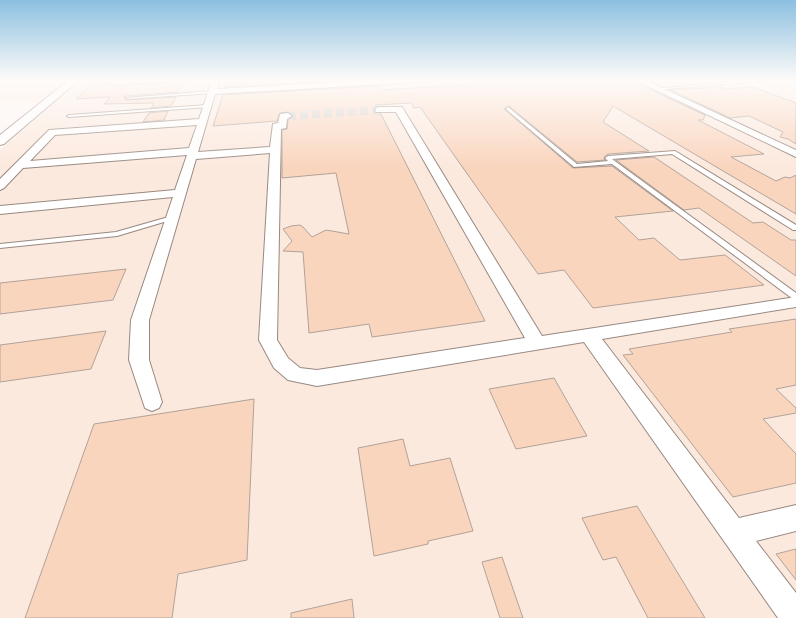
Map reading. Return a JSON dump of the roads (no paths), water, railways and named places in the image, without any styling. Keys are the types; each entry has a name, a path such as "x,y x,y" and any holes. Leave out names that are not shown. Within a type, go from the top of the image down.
{"street":[{"path":"0,141 40,109"},
{"path":"152,402 139,360 140,320 206,109"},
{"path":"379,110 399,109 536,342"},
{"path":"700,109 796,154"},
{"path":"288,116 283,116 283,126 276,126 268,340 281,363 295,375 317,378 536,342 796,302"},
{"path":"0,186 52,132 202,122"},
{"path":"21,165 275,150"},
{"path":"0,210 180,193"},
{"path":"588,334 796,618"},
{"path":"733,532 796,518"}],"lane":[{"path":"69,116 168,109"},
{"path":"509,109 576,166 613,162"},
{"path":"796,228 673,152 608,158 796,297"},
{"path":"0,246 117,234 172,218"}],"tunnel":[{"path":"288,116 379,110"}]}
